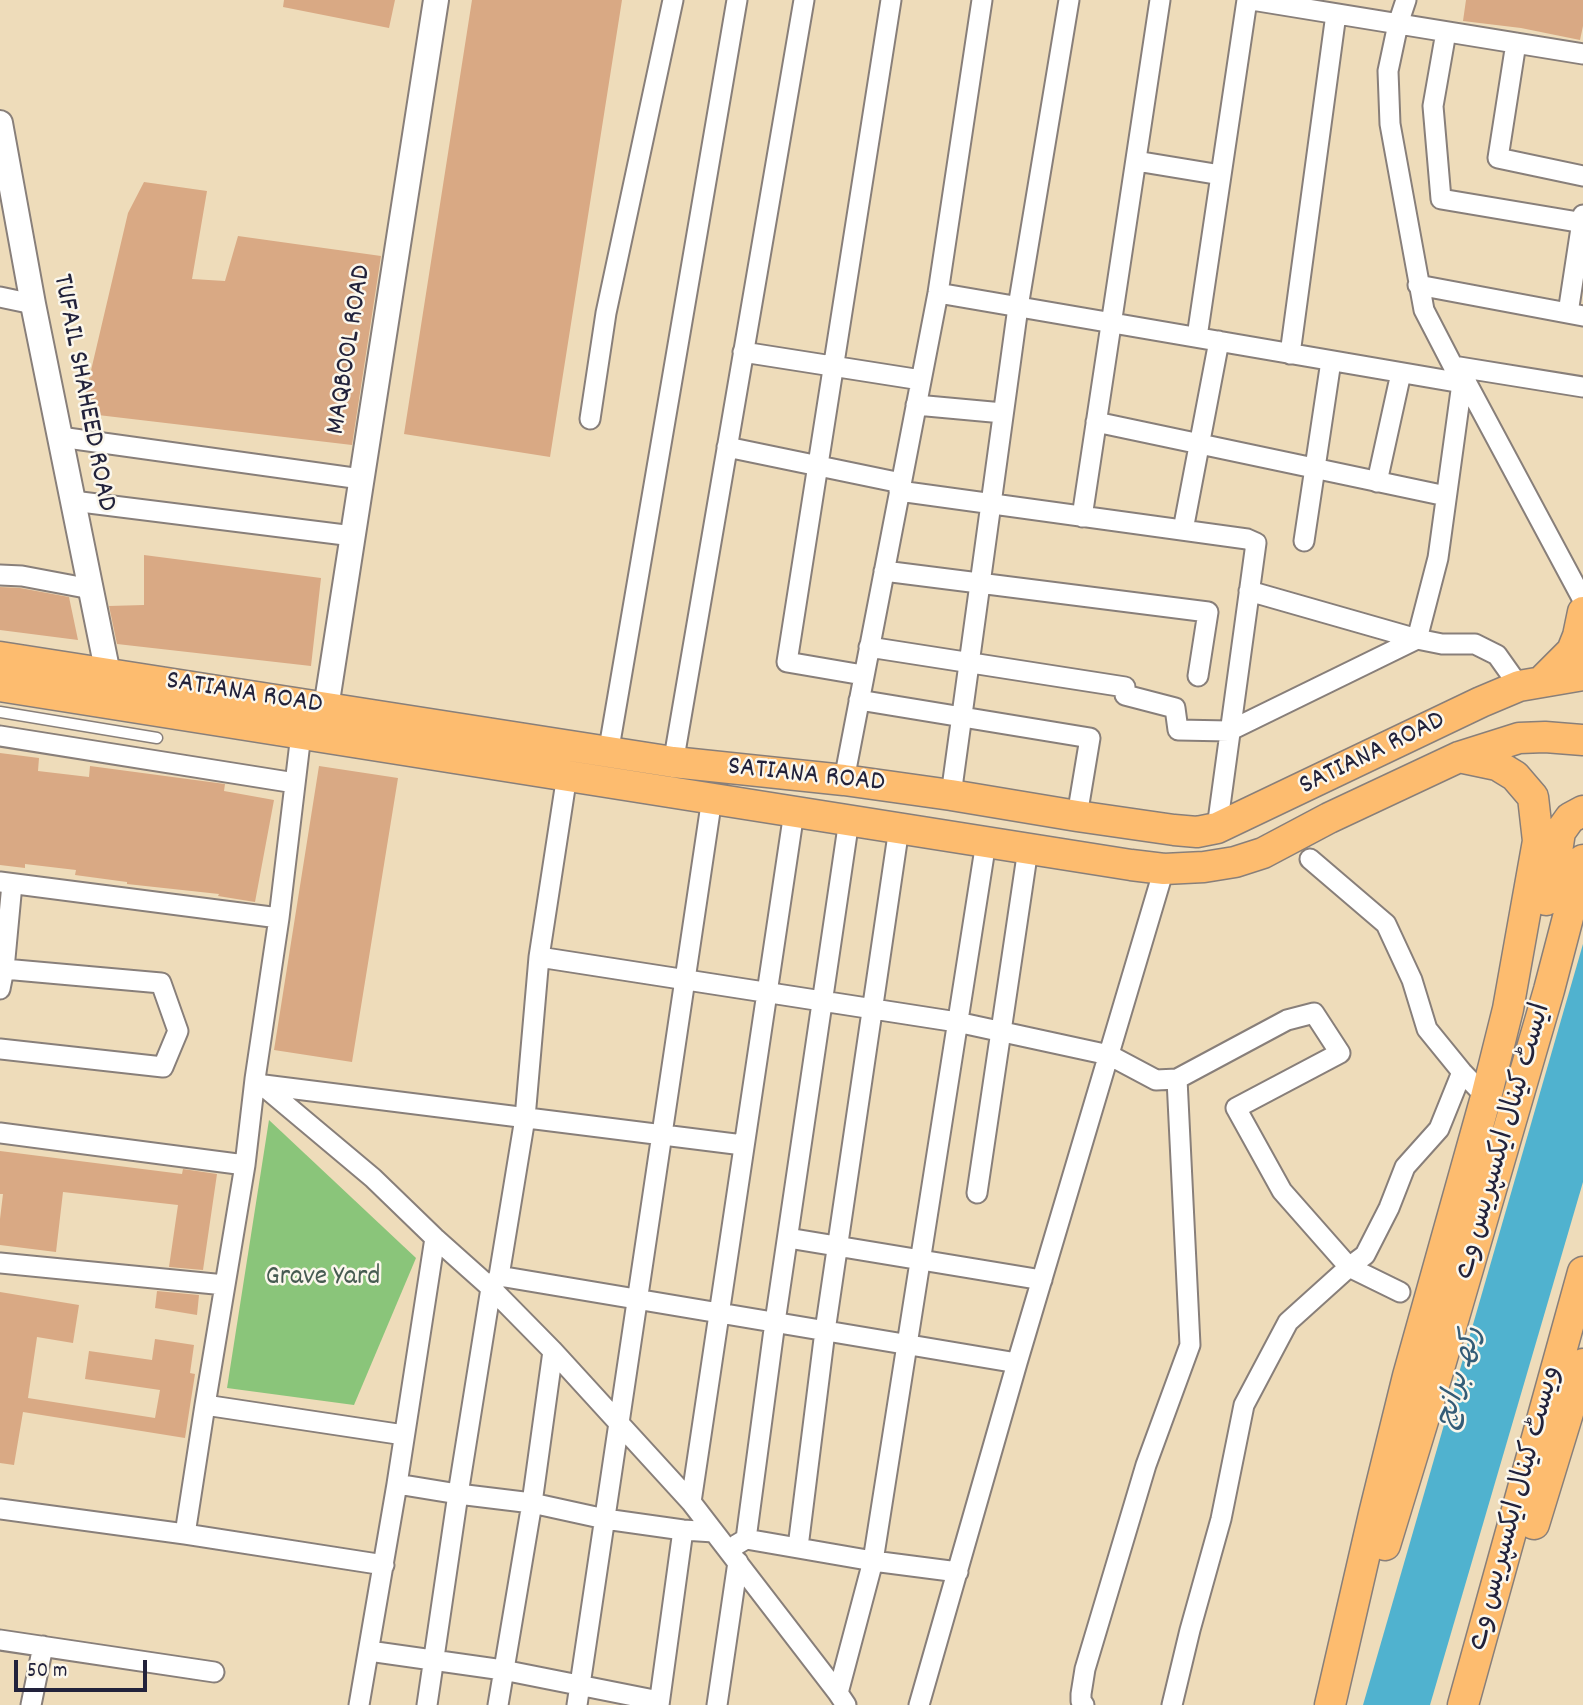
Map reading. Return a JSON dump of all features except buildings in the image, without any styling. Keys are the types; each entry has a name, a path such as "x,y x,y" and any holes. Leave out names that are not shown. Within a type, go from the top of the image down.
{"main road":[{"path":"1530,684 1572,651 1583,612"},
{"name":"SATIANA ROAD","path":"0,656 673,763 845,780 1197,832 1217,828 1292,794 1481,702 1530,684 1583,675"},
{"name":"SATIANA ROAD","path":"0,686 1164,869 1235,862 1263,853 1411,778 1459,757 1519,738 1581,740"},
{"path":"1330,1705 1408,1376 1508,1009 1538,841 1533,797 1515,776 1497,765 1459,757"},
{"path":"1292,794 1309,828"},
{"path":"1508,1009 1547,897 1570,859 1560,832 1570,818 1583,811"},
{"name":"ایسٹ کینال ایکسپریس وے","path":"1336,1705 1452,1325 1549,990 1570,859"},
{"name":"ویسٹ کینال ایکسپریس وے","path":"1463,1705 1583,1272"},
{"path":"1480,1705 1583,1364"}],"street":[{"name":"MAQBOOL ROAD","path":"326,708 436,0"},
{"path":"590,419 606,313 673,0"},
{"path":"608,753 737,0"},
{"path":"673,763 804,0"},
{"path":"863,675 787,663 891,0"},
{"path":"845,780 938,293 982,0"},
{"path":"951,795 1017,307 1069,0"},
{"path":"1082,517 1160,0"},
{"path":"1196,337 1249,0 1583,54"},
{"path":"1406,0 1388,71 1390,124 1424,310 1583,600"},
{"path":"1290,354 1336,14"},
{"path":"1418,285 1575,314 1583,220 1441,200 1433,106 1447,32"},
{"path":"1516,43 1498,158 1583,176"},
{"name":"TUFAIL SHAHEED ROAD","path":"0,123 4,165 108,674"},
{"path":"1136,161 1221,175"},
{"path":"938,293 1401,373 1583,387"},
{"path":"0,297 33,304"},
{"path":"1183,530 1219,341"},
{"path":"743,352 921,380"},
{"path":"1304,541 1331,361"},
{"path":"1377,482 1401,373"},
{"path":"869,647 1125,687 1125,695 1175,708 1178,730 1229,731 1417,639 1438,558 1460,376"},
{"path":"916,405 1003,413"},
{"path":"1096,422 1446,496"},
{"path":"60,437 361,479"},
{"path":"727,447 900,487 990,504 1247,539 1256,543 1217,828"},
{"path":"73,501 353,536"},
{"path":"884,571 1208,612 1198,676"},
{"path":"0,575 22,576 91,589"},
{"path":"1249,591 1417,639 1442,644 1475,644 1497,655 1530,684"},
{"path":"859,700 1090,738 1077,816"},
{"path":"185,1534 259,1082 301,734"},
{"path":"0,736 295,782"},
{"path":"427,1705 458,1494 525,1118 539,957 567,775"},
{"path":"577,1705 712,799"},
{"path":"691,1502 794,812"},
{"path":"746,1539 849,820"},
{"path":"798,1548 825,1331 899,828"},
{"path":"842,1699 873,1561 986,842"},
{"path":"977,1193 1028,849"},
{"path":"1310,859 1386,925 1412,980 1427,1029 1486,1097"},
{"path":"919,1705 1017,1363 1164,869"},
{"path":"0,989 4,969 6,883 279,918"},
{"path":"539,957 957,1022 1109,1055 1156,1080 1177,1079 1287,1020 1314,1013 1340,1053 1236,1108 1282,1191 1349,1267 1400,1292"},
{"path":"0,1049 163,1067 178,1031 161,983 4,969"},
{"path":"1172,1705 1221,1519 1244,1405 1288,1322 1365,1255 1389,1208 1405,1167 1439,1129 1462,1072"},
{"path":"1084,1705 1081,1694 1085,1669 1146,1465 1190,1345 1177,1079"},
{"path":"259,1082 743,1145"},
{"path":"259,1082 373,1178 435,1238 495,1282 553,1351 691,1502 842,1699"},
{"path":"0,1133 244,1166"},
{"path":"359,1705 384,1565 435,1238"},
{"path":"788,1238 1042,1280"},
{"path":"0,1263 225,1285"},
{"path":"495,1282 719,1312 1017,1363"},
{"path":"498,1705 553,1351"},
{"path":"205,1405 404,1435"},
{"path":"397,1484 531,1503 605,1519 683,1530 714,1531"},
{"path":"0,1509 384,1565"},
{"path":"369,1651 503,1670 659,1703 683,1530"},
{"path":"717,1705 734,1557 737,1544 746,1539 873,1561 958,1572"},
{"path":"0,1640 214,1672"},
{"path":"31,1705 43,1646"}],"lane":[{"path":"0,712 157,738"}],"green space":[{"name":"Grave Yard","path":"269,1120 416,1258 354,1405 227,1388"}],"water":[{"name":"رکھ برانچ","path":"1583,944 1583,1182 1430,1705 1363,1705"}]}
